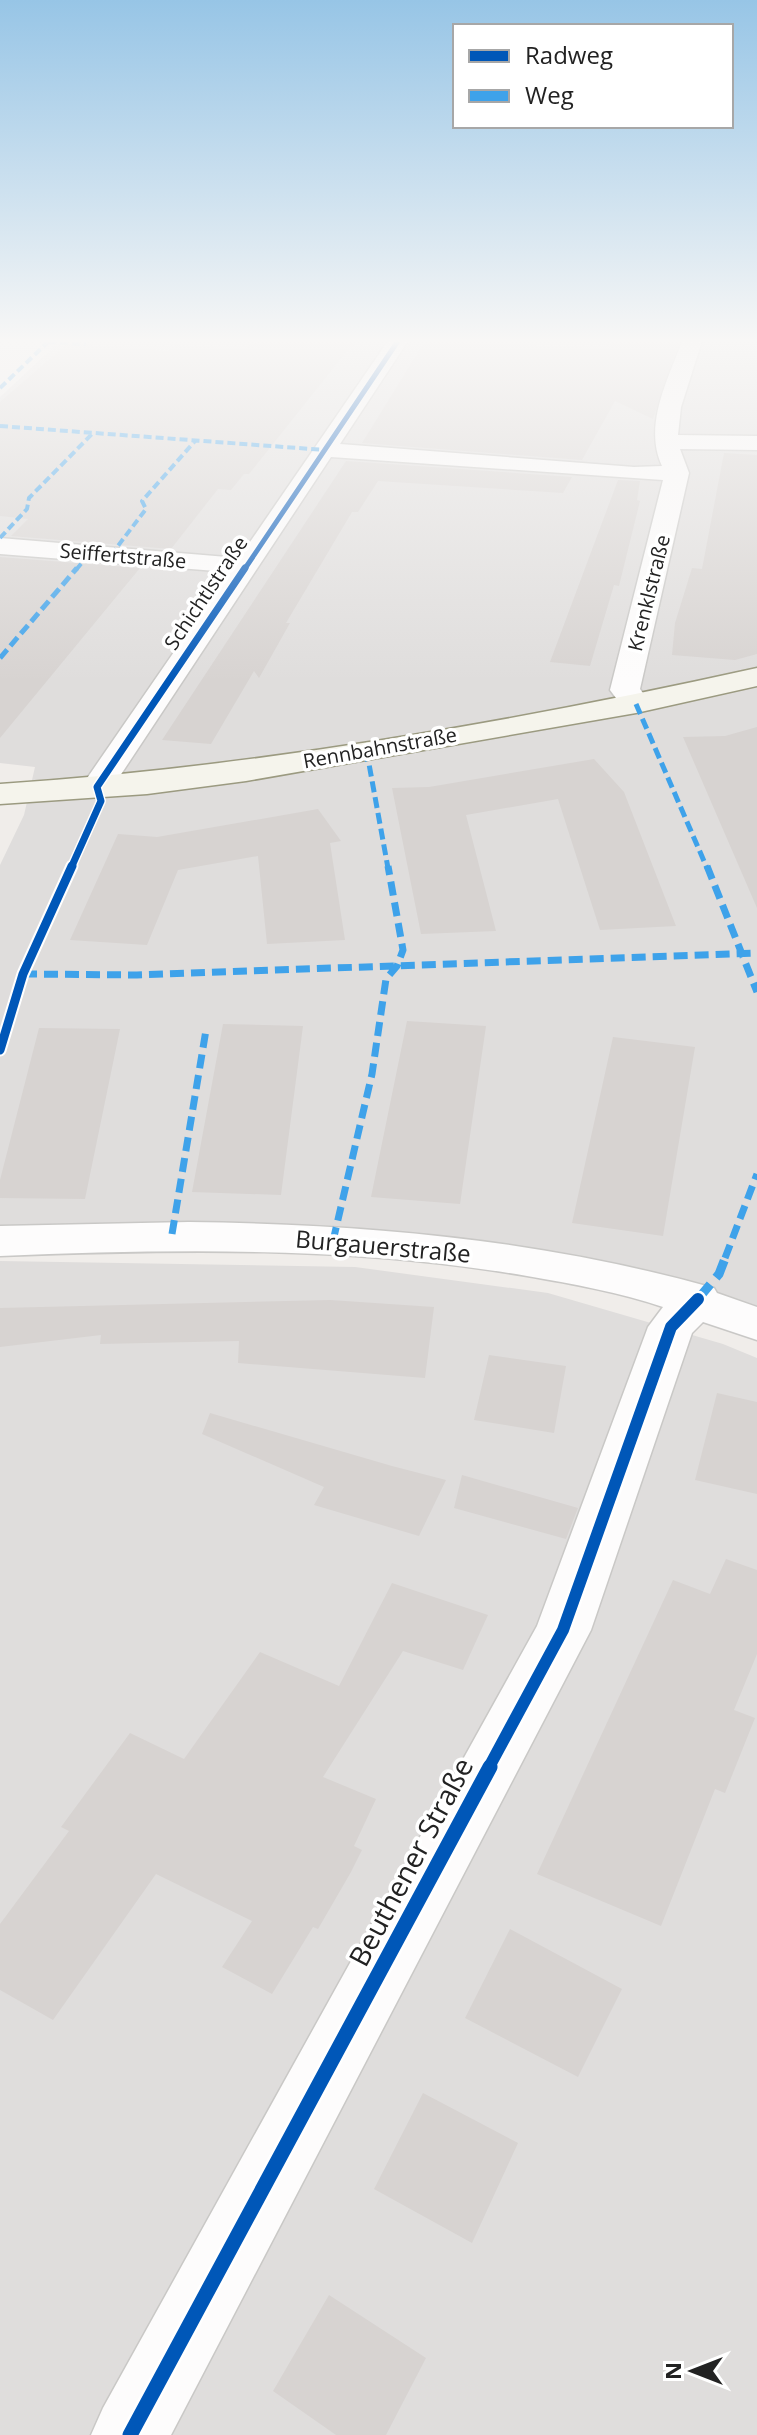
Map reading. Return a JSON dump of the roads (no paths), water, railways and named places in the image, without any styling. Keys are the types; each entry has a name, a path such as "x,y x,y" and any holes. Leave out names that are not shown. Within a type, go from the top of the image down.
{"street":[{"name":"Schichtlstraße","path":"97,787 322,455"},
{"path":"385,455 634,474 677,473 669,455"},
{"name":"Krenklstraße","path":"636,704 625,690 677,473"},
{"name":"Seiffertstraße","path":"0,546 246,566"},
{"name":"Rennbahnstraße","path":"0,794 234,773 636,704 757,677"},
{"name":"Burgauerstraße","path":"0,1241 172,1234 348,1242 550,1265 698,1299 757,1324"},
{"name":"Beuthener Straße","path":"130,2435 563,1630 671,1327 698,1299"}]}
